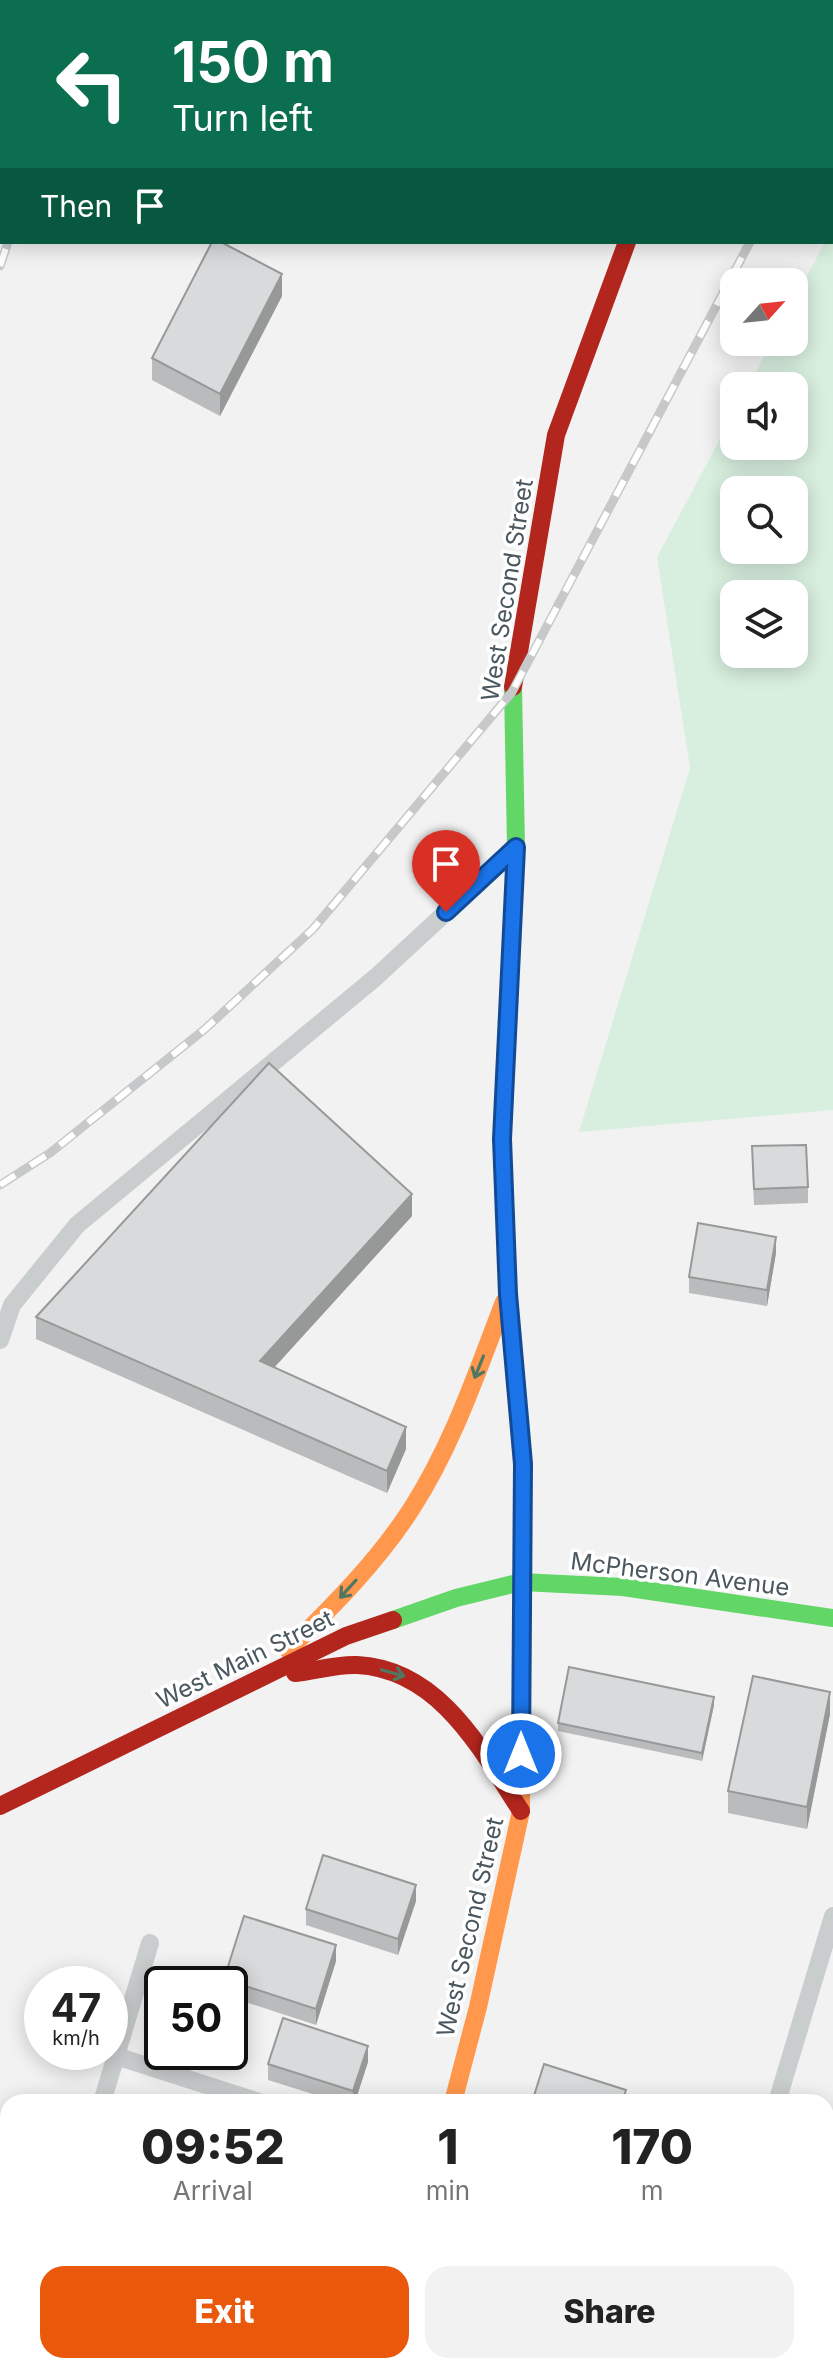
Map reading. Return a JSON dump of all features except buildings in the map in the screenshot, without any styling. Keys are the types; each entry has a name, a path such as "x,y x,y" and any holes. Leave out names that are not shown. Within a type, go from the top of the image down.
{"main road":[{"name":"West Second Street","path":"455,2094 478,2007 521,1811 523,1464 508,1294 502,1139 516,847 512,692 556,435 626,244"},
{"path":"261,1678 377,1558 413,1507 451,1437 508,1294"},
{"name":"McPherson Avenue","path":"521,1582 623,1587 833,1618"},
{"name":"West Main Street","path":"0,1806 346,1636 456,1598 521,1582"},
{"path":"261,1678 358,1665 400,1673 440,1699 468,1732 521,1811"}],"lane":[{"path":"0,1340 12,1305 77,1225 376,977 516,847"},
{"path":"779,2094 833,1916"},
{"path":"128,2016 150,1943"},
{"path":"128,2060 234,2094"},
{"path":"104,2094 112,2070"}],"green space":[{"path":"824,244 833,244 833,1110 579,1132 690,768 657,557 720,439 720,460 808,460 808,372 756,372 764,356 808,356 808,274"}],"railway":[{"path":"0,266 7,244"},
{"path":"0,1185 50,1153 205,1029 313,929 512,692 749,244"}],"traffic: fast":[{"path":"513,687 516,847 502,1139 508,1294 523,1464 523,1513"},
{"path":"393,1620 456,1598 521,1582 623,1587 833,1618"}],"traffic: slow":[{"path":"288,1650 370,1565 399,1528 427,1484 452,1433 504,1302"},
{"path":"455,2094 478,2007 521,1811 523,1513"}],"traffic: jam":[{"path":"513,687 556,435 626,244"},
{"path":"0,1806 346,1636 393,1620"},
{"path":"295,1673 357,1665 386,1670 412,1681 455,1716 521,1811"}],"route":[{"path":"446,912 516,847 502,1139 508,1294 523,1464 521,1754"}]}
